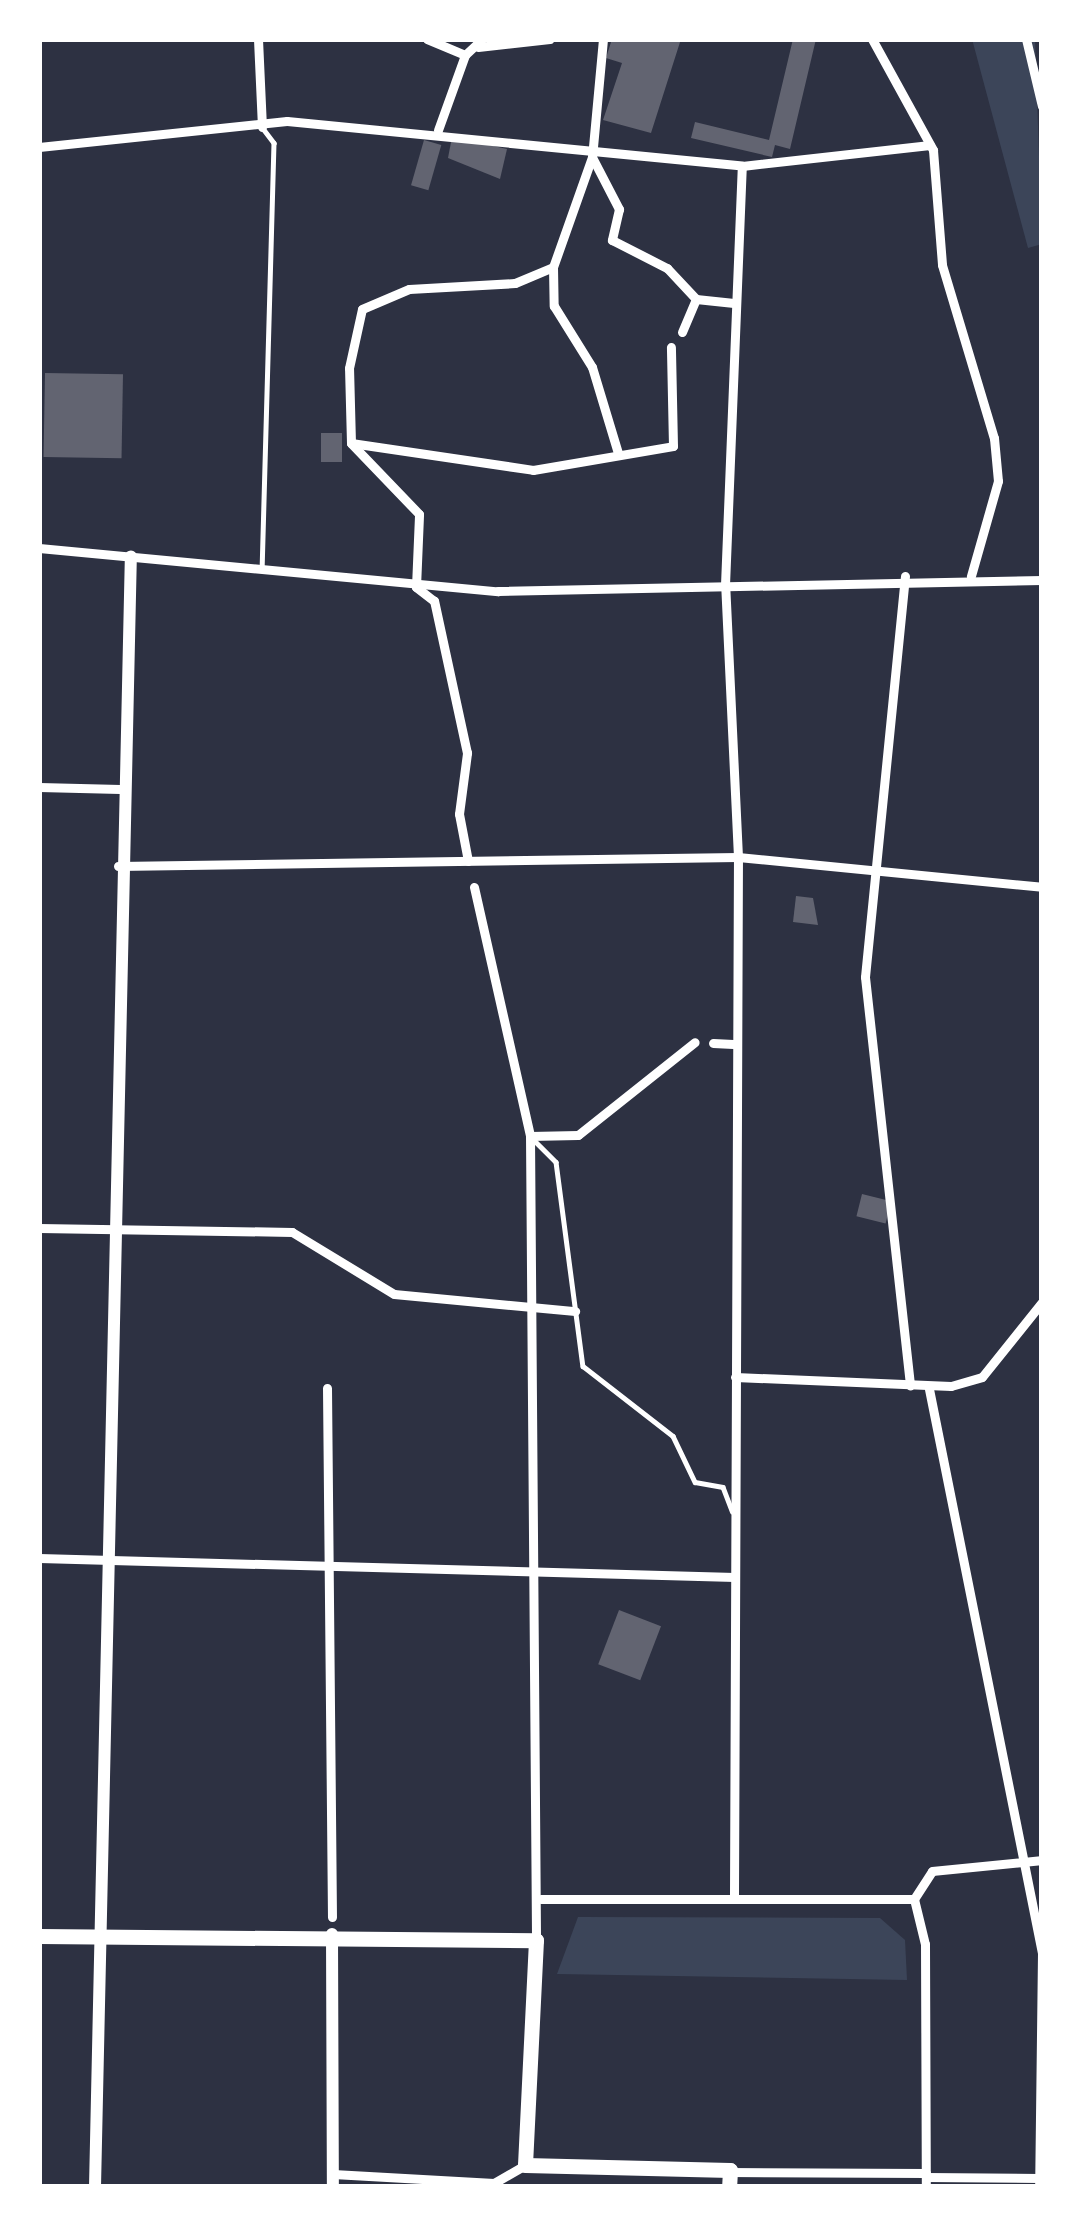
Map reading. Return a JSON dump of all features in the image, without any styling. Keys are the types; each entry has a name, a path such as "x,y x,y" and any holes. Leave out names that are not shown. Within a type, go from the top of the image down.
{"main road":[{"path":"39,1936 332,1925 536,1940 524,2167 728,2180"}],"street":[{"path":"258,39 262,128"},
{"path":"427,39 465,55"},
{"path":"438,130 465,55 480,43 550,39"},
{"path":"602,39 592,157 553,267 554,306 592,367 618,453"},
{"path":"872,39 931,145 942,265 979,370 998,481 971,576"},
{"path":"1026,39 1042,106"},
{"path":"39,147 262,128 438,130 592,157 742,166 931,145"},
{"path":"592,157 619,209 612,240 667,268 696,298 734,303"},
{"path":"734,1894 733,1044 738,856 725,585 742,166"},
{"path":"416,587 419,514 351,442 362,309 409,289 474,277 514,284 553,267"},
{"path":"682,332 696,298"},
{"path":"351,442 533,470 673,446 670,347"},
{"path":"39,548 416,587 725,585 971,576 1042,580"},
{"path":"94,2187 102,1560 120,789 131,556"},
{"path":"904,577 867,874 865,977 910,1386"},
{"path":"416,587 434,602 467,753 459,814 468,860"},
{"path":"39,787 120,789"},
{"path":"118,866 738,856 867,874 1042,887"},
{"path":"474,887 530,1136 529,1567 541,1899 536,1940"},
{"path":"530,1136 578,1135 695,1042"},
{"path":"713,1043 733,1044"},
{"path":"39,1228 292,1232 394,1294 575,1310"},
{"path":"735,1377 929,1389 982,1377 1042,1302"},
{"path":"327,1388 336,1558 333,2181 494,2183 524,2167"},
{"path":"728,2180 1039,2182 1042,1953 1021,1864 1000,1706 963,1597 956,1493 929,1389"},
{"path":"39,1558 336,1558 735,1576"},
{"path":"926,2179 925,1944 914,1899 932,1870 1042,1860"},
{"path":"541,1899 734,1894 914,1899"}],"lane":[{"path":"262,128 274,142 262,572"},
{"path":"530,1136 556,1162 583,1366 674,1436 695,1482 723,1487 735,1520"}],"shaded area":[{"path":"972,39 1035,39 1042,244 1028,248"},
{"path":"578,1917 880,1918 905,1940 907,1980 557,1974"}],"building":[{"path":"612,39 681,39 651,133 603,120 622,63 606,58"},
{"path":"793,39 816,39 790,149 775,145 772,157 691,138 695,122 769,140"},
{"path":"452,137 507,149 500,179 448,158"},
{"path":"424,140 441,145 428,190 411,185"},
{"path":"45,373 123,374 122,458 44,457"},
{"path":"321,433 342,433 342,462 321,462"},
{"path":"796,896 813,898 818,925 793,922"},
{"path":"862,1194 891,1201 886,1224 856,1216"},
{"path":"619,1610 661,1626 640,1680 598,1664"}]}
